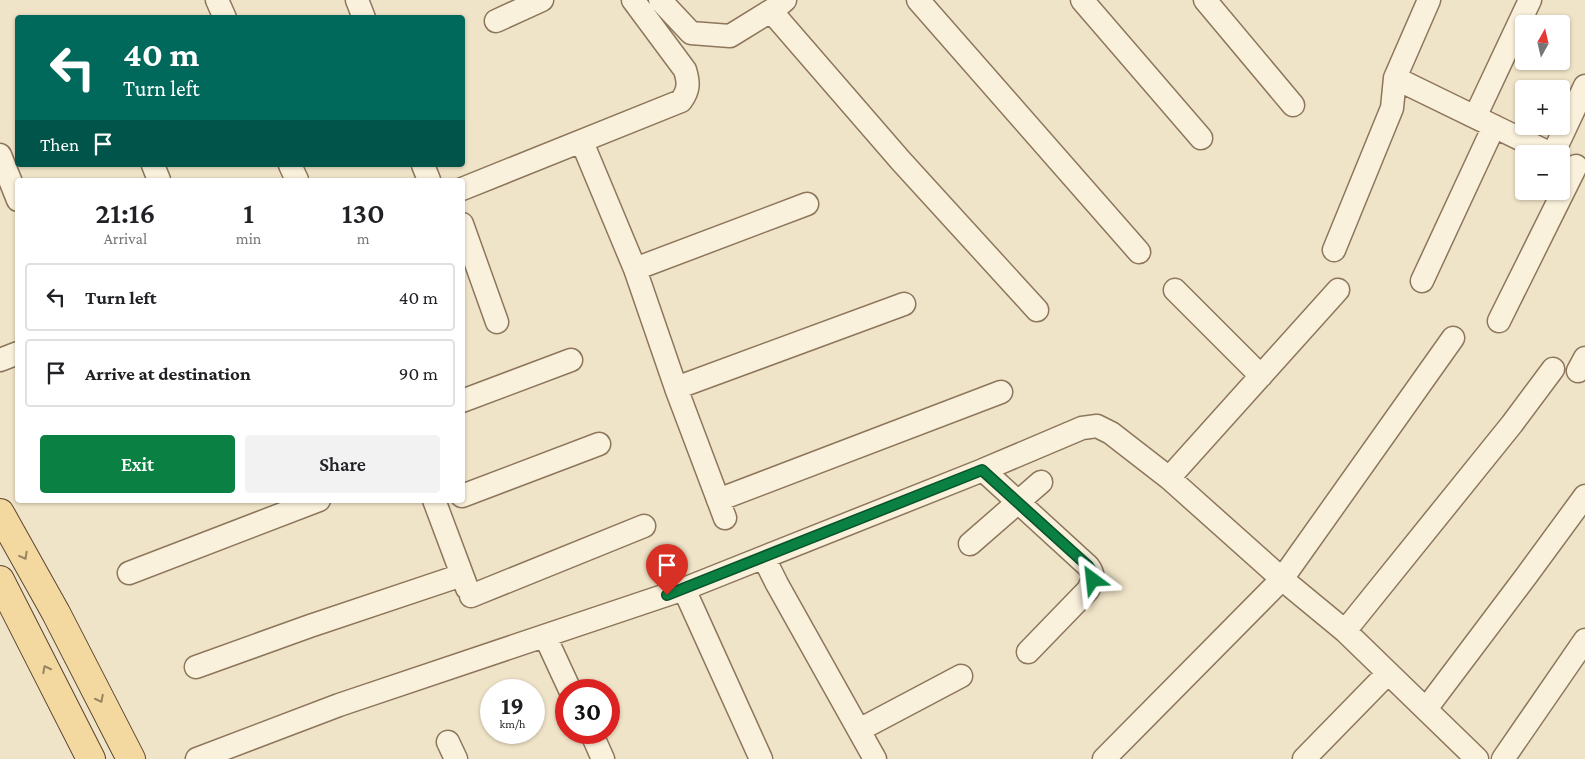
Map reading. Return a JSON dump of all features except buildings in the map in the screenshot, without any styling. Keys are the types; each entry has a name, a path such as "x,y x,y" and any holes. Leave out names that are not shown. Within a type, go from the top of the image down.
{"main road":[{"path":"0,513 56,613 131,759"},
{"path":"0,580 92,759"}],"street":[{"path":"217,0 224,15"},
{"path":"356,0 363,15"},
{"path":"496,21 542,0"},
{"path":"465,188 681,102 687,94 689,83 685,70 634,0"},
{"path":"660,0 691,34 730,36 778,5 901,161 1037,310"},
{"path":"918,0 1139,252"},
{"path":"1082,0 1201,138"},
{"path":"1205,0 1292,105"},
{"path":"1334,250 1392,108 1395,78 1429,0"},
{"path":"1422,281 1530,0"},
{"path":"1395,78 1533,145"},
{"path":"1556,145 1585,86"},
{"path":"582,142 634,269 676,388 722,509 1001,392"},
{"path":"0,155 15,192"},
{"path":"1499,322 1574,165"},
{"path":"634,269 807,204"},
{"path":"465,232 497,322"},
{"path":"1175,290 1260,376"},
{"path":"1169,478 1338,290"},
{"path":"676,388 904,304"},
{"path":"1104,759 1282,579 1453,338"},
{"path":"0,360 15,354"},
{"path":"465,400 571,360"},
{"path":"1345,631 1512,424 1553,369"},
{"path":"197,759 339,705 684,590 1082,428 1096,426 1111,433 1169,478 1282,579 1345,631 1477,759"},
{"path":"465,495 599,444"},
{"path":"982,470 1088,566 1093,573 1093,580 1088,590 1028,652"},
{"path":"970,544 1041,482"},
{"path":"1426,709 1585,496"},
{"path":"129,573 311,503"},
{"path":"441,503 462,575 473,602 644,526"},
{"path":"764,558 776,584 875,759"},
{"path":"196,667 462,575"},
{"path":"684,590 761,759"},
{"path":"545,636 565,679"},
{"path":"1503,759 1585,640"},
{"path":"1304,759 1388,673"},
{"path":"859,730 961,676"},
{"path":"596,744 603,759"}],"route":[{"path":"667,595 684,590 982,470 1088,566 1093,573 1093,580"}]}
